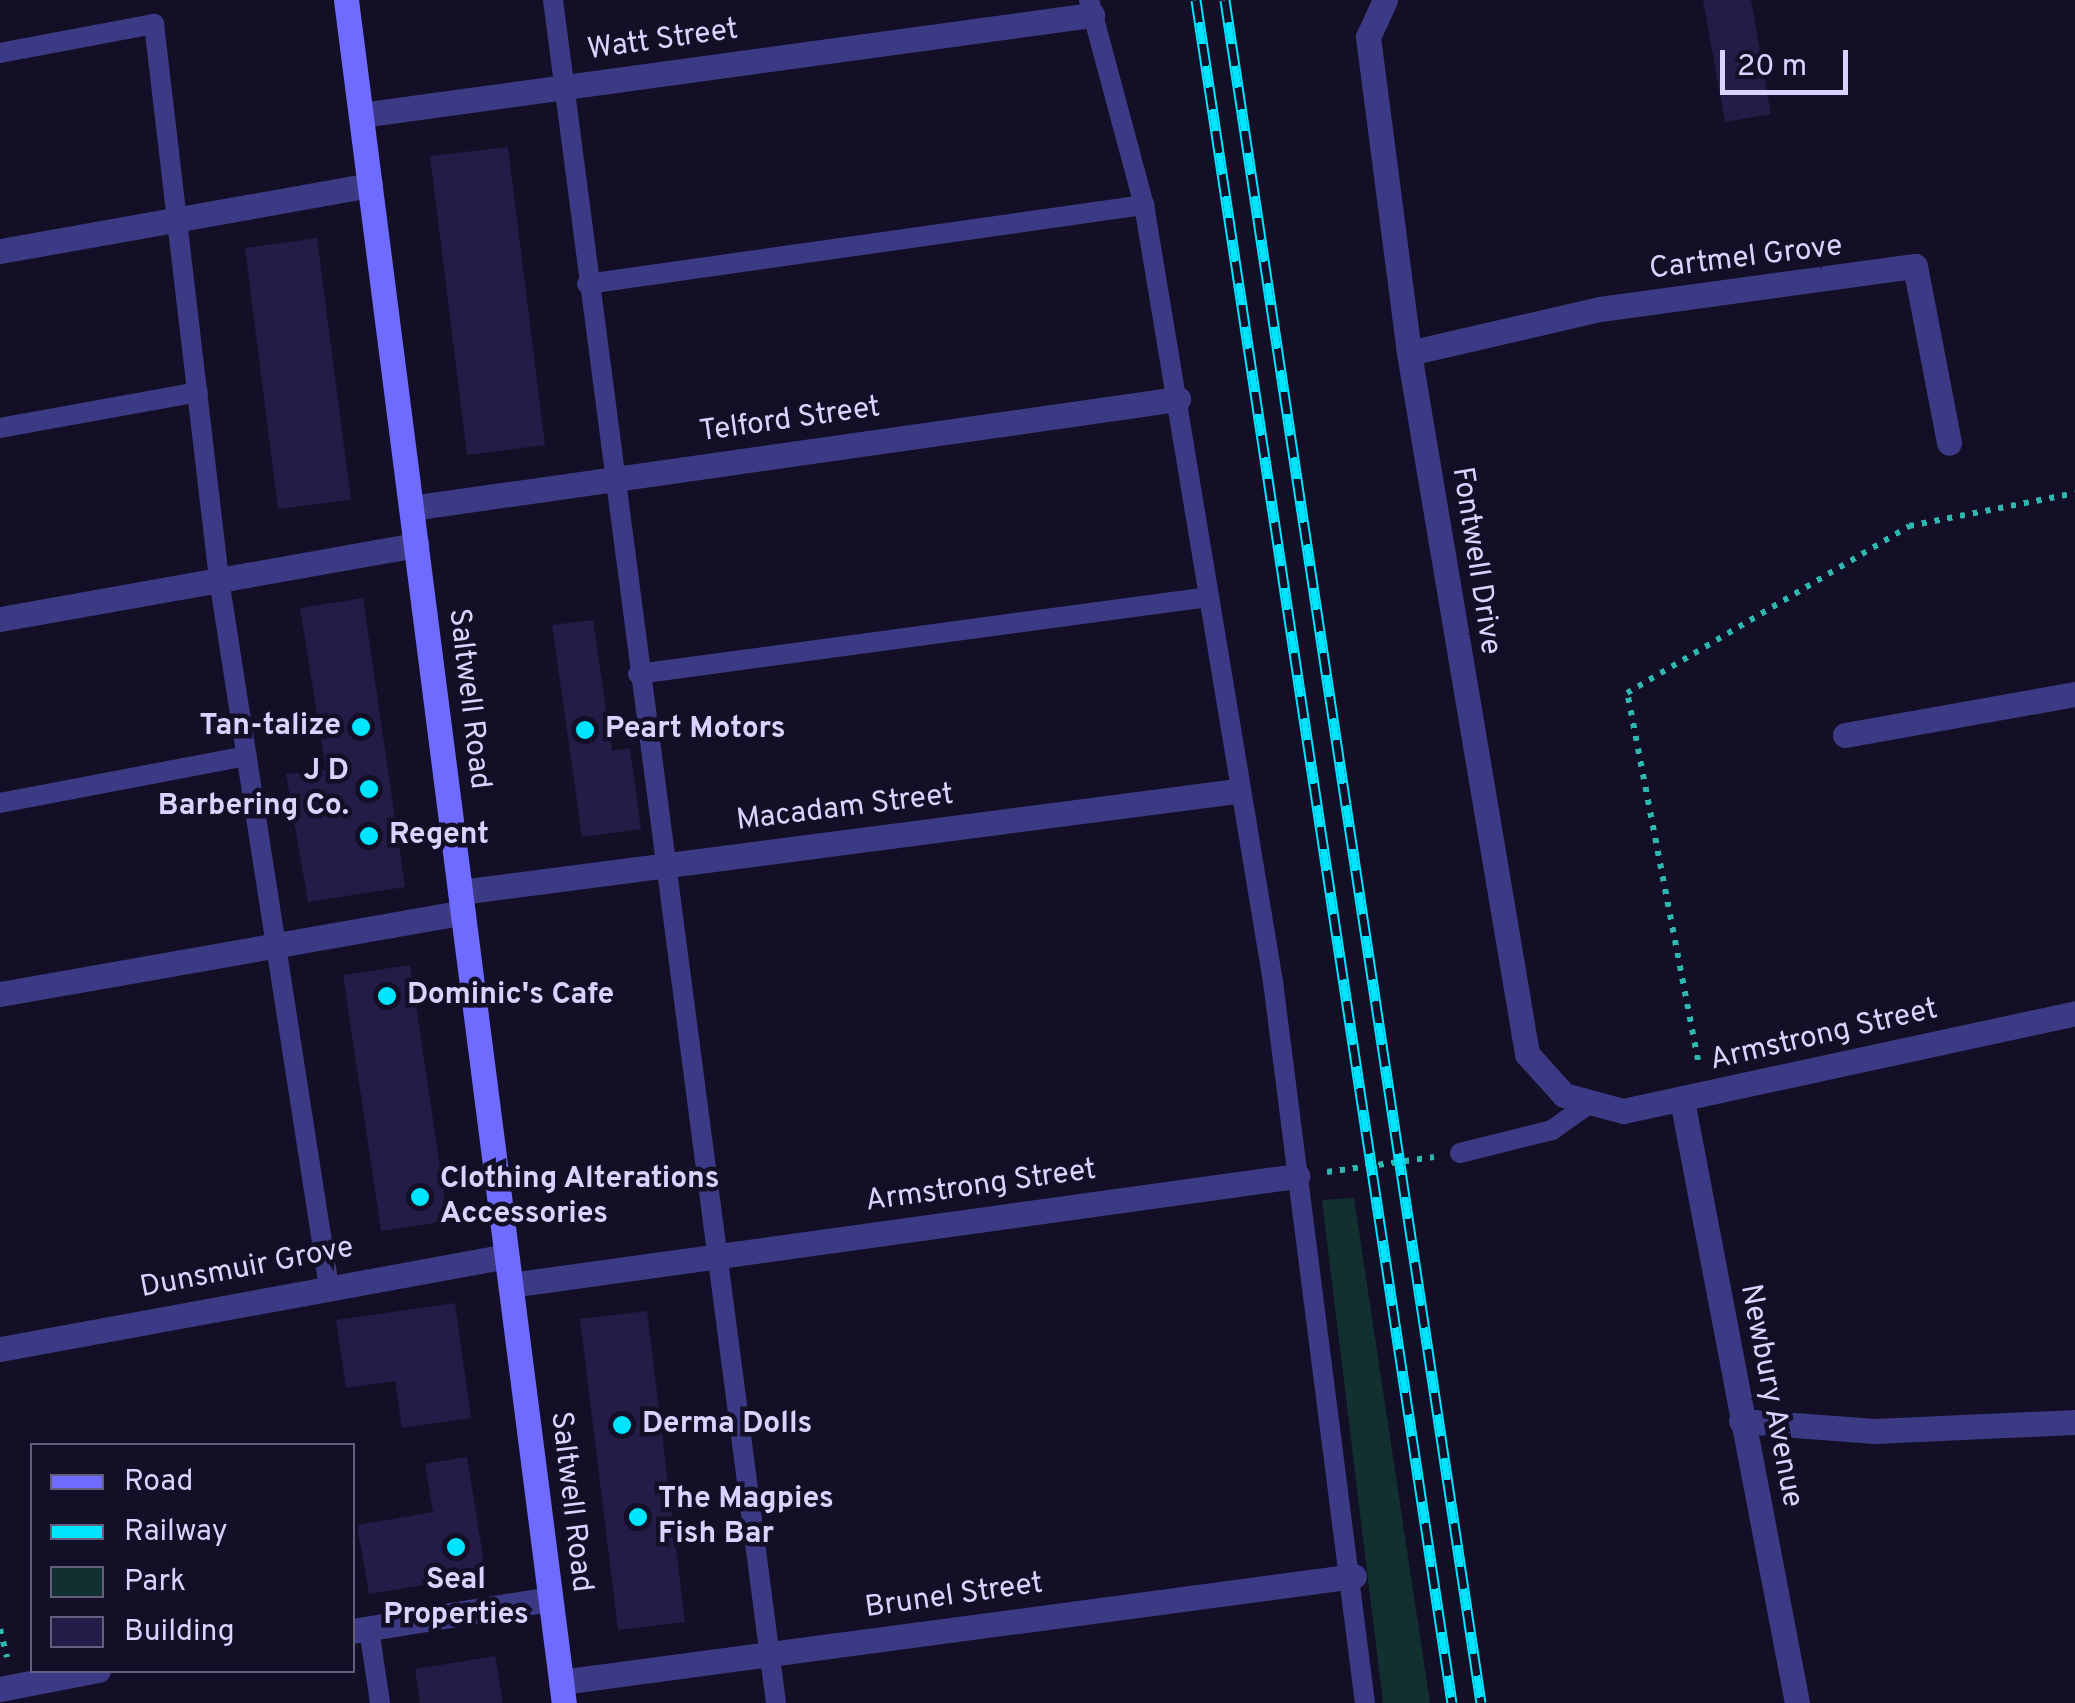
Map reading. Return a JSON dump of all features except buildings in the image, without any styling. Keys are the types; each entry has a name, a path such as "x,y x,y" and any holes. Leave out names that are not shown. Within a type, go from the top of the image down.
{"street":[{"name":"Saltwell Road","path":"346,0 563,1692"},
{"name":"Fontwell Drive","path":"1385,0 1368,38 1409,353 1517,1029 1547,1080 1586,1106"},
{"name":"Watt Street","path":"362,115 1090,7"},
{"path":"0,251 370,186"},
{"name":"Cartmel Grove","path":"1409,353 1600,309 1915,266 1949,443"},
{"name":"Telford Street","path":"411,508 1178,399"},
{"path":"0,619 416,545"},
{"path":"1844,735 2075,694"},
{"name":"Macadam Street","path":"0,994 665,865 1237,791"},
{"name":"Armstrong Street","path":"1586,1106 1622,1111 1693,1098 2075,1013"},
{"name":"Newbury Avenue","path":"1693,1098 1741,1421 1797,1703"},
{"name":"Armstrong Street","path":"510,1285 1297,1176"},
{"name":"Dunsmuir Grove","path":"0,1349 507,1256"},
{"path":"1741,1421 1893,1431 2075,1422"},
{"name":"Brunel Street","path":"563,1692 768,1654 1354,1576"},
{"path":"360,1630 549,1599"},
{"path":"0,1690 83,1673"}],"lane":[{"path":"552,0 610,479 776,1703"},
{"path":"1090,7 1144,205 1178,399 1297,1176 1354,1576 1365,1703"},
{"path":"0,53 154,24 219,579 329,1287"},
{"path":"587,284 1144,205"},
{"path":"0,428 198,392"},
{"path":"638,674 1208,597"},
{"path":"0,803 247,756"},
{"path":"1460,1153 1552,1130 1586,1106"},
{"path":"360,1630 380,1703"}],"path":[{"path":"1693,1098 1628,693 1910,526 2075,493"},
{"path":"1297,1176 1460,1153"}],"green space":[{"path":"1354,1198 1430,1703 1383,1703 1322,1200"}],"railway":[{"path":"1196,0 1452,1703"},
{"path":"1225,0 1481,1703"}],"place":[{"name":"Tan-talize","path":"361,727"},
{"name":"Peart Motors","path":"585,730"},
{"name":"J D Barbering Co.","path":"369,789"},
{"name":"Regent","path":"369,836"},
{"name":"Dominic's Cafe","path":"387,996"},
{"name":"Clothing Alterations Accessories","path":"420,1197"},
{"name":"Derma Dolls","path":"622,1425"},
{"name":"The Magpies Fish Bar","path":"638,1517"},
{"name":"Seal Properties","path":"456,1547"}]}
